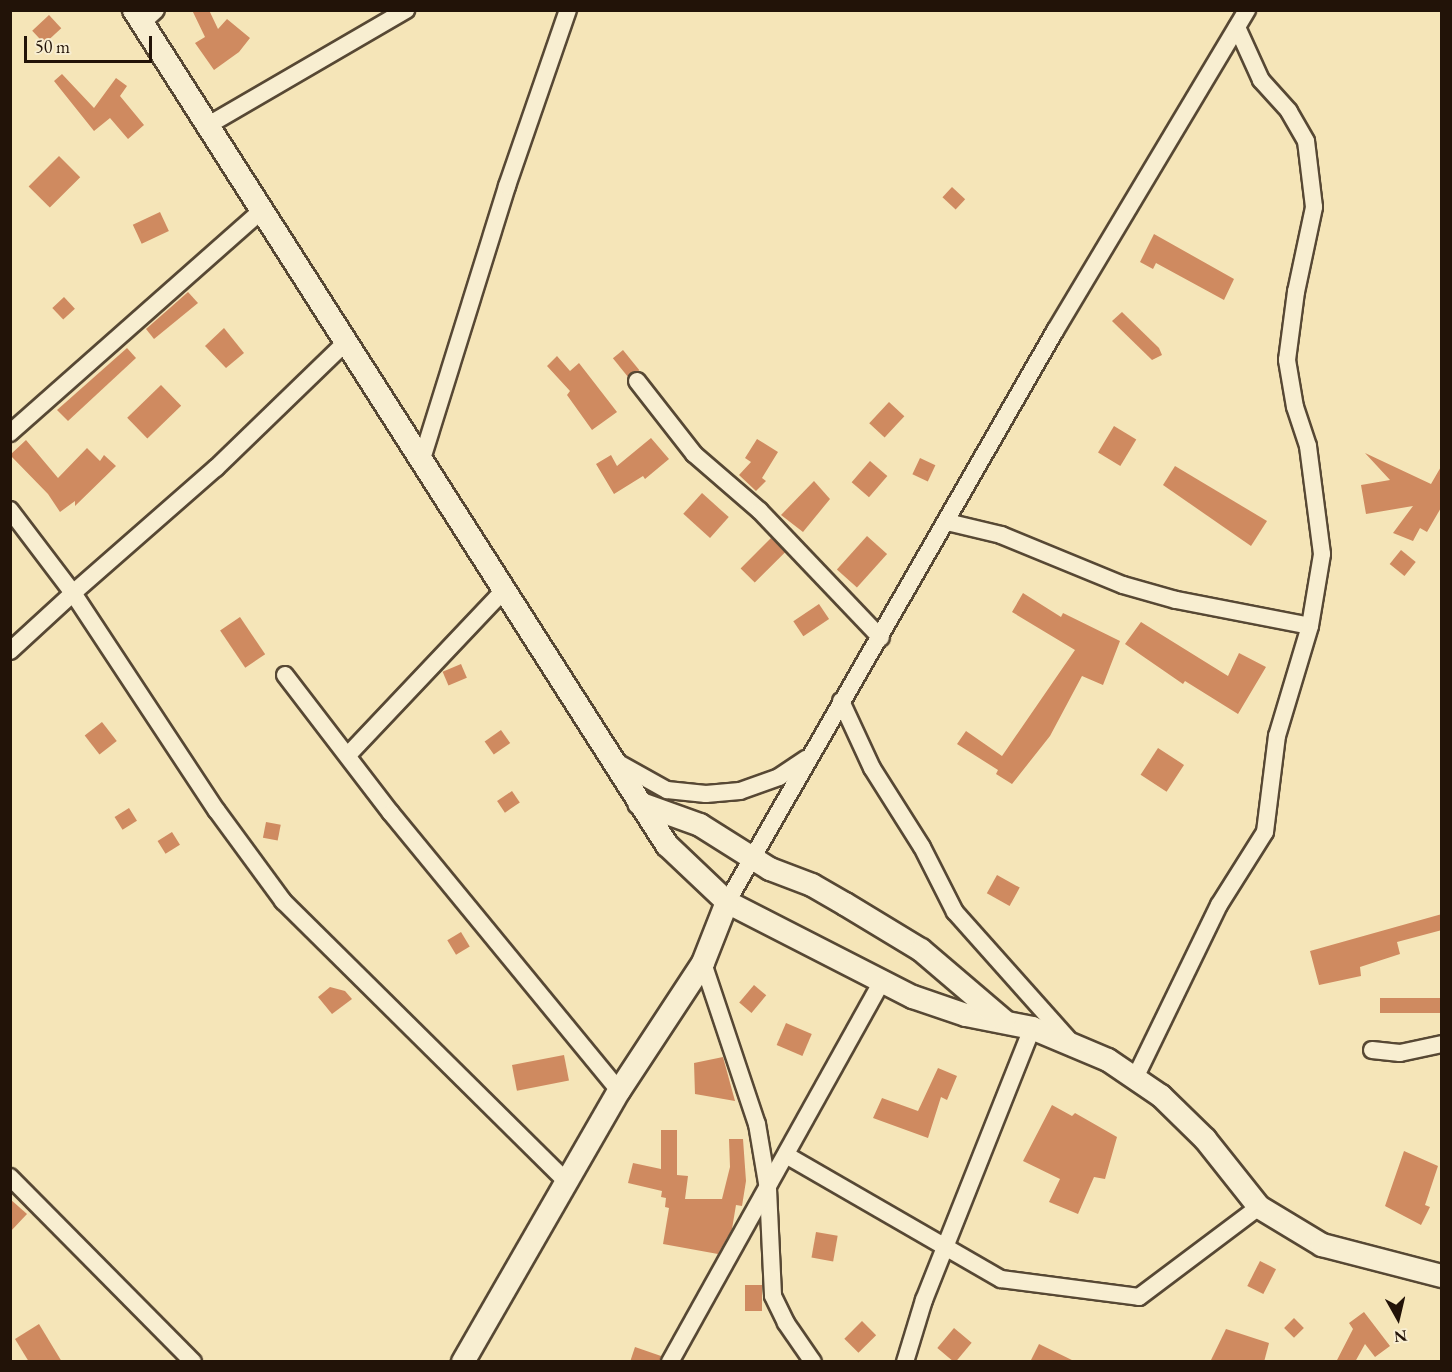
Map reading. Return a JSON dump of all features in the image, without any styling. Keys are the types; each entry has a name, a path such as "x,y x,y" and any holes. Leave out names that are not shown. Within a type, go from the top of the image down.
{"street":[{"path":"205,127 406,10"},
{"path":"422,459 507,186 568,10"},
{"path":"463,1362 619,1091 703,963 727,902 752,857 841,701 881,638 1055,331 1246,10"},
{"path":"144,14 205,127 506,588 608,757 667,845 727,902 882,981 966,1015 1032,1028 1071,1042 1135,1078 1161,1096 1205,1139 1259,1207 1322,1245 1442,1276"},
{"path":"1135,1078 1219,905 1265,832 1277,736 1310,626 1322,554 1308,446 1295,407 1287,360 1296,292 1314,207 1306,141 1289,111 1261,80 1237,27"},
{"path":"10,433 260,212"},
{"path":"10,651 216,468 345,343"},
{"path":"637,381 694,454 760,512 881,638"},
{"path":"10,510 73,593 217,811 284,901 567,1182"},
{"path":"947,522 1001,535 1123,585 1176,600 1310,626"},
{"path":"348,755 506,588"},
{"path":"285,675 619,1091"},
{"path":"841,701 872,768 922,847 956,912 1071,1042"},
{"path":"608,757 668,790 706,794 740,791 778,777 809,757"},
{"path":"639,803 700,825 752,857 812,885 921,950 1005,1022"},
{"path":"703,963 757,1124 768,1189 773,1296 786,1323 813,1362"},
{"path":"670,1362 882,981"},
{"path":"905,1362 945,1247 1032,1028"},
{"path":"1372,1050 1400,1053 1442,1044"},
{"path":"786,1155 1001,1279 1139,1297 1259,1207"},
{"path":"10,1177 193,1362"}],"building":[{"path":"192,10 209,10 218,29 227,19 250,38 239,52 214,70 195,43 205,37"},
{"path":"49,15 61,28 44,44 32,31"},
{"path":"62,74 94,108 116,78 127,86 120,96 144,125 128,139 110,118 94,131 54,81"},
{"path":"59,156 80,177 50,208 29,186"},
{"path":"952,187 965,199 956,210 942,197"},
{"path":"160,212 169,231 142,244 133,225"},
{"path":"1154,234 1234,279 1224,300 1156,263 1153,269 1140,262"},
{"path":"188,292 198,303 154,339 146,329"},
{"path":"64,297 75,309 63,320 52,308"},
{"path":"1122,312 1159,348 1162,355 1152,360 1112,321"},
{"path":"224,328 244,353 226,368 205,346"},
{"path":"127,348 136,358 68,421 57,410"},
{"path":"623,350 639,370 629,378 613,358"},
{"path":"557,356 570,371 579,363 617,412 592,430 567,395 570,391 547,366"},
{"path":"161,385 181,406 147,439 127,418"},
{"path":"889,402 904,416 885,438 869,423"},
{"path":"1114,426 1136,439 1120,466 1098,453"},
{"path":"651,438 669,459 645,479 643,476 614,494 596,464 611,455 617,466"},
{"path":"757,439 778,452 762,478 766,481 756,491 739,475 751,462 745,458"},
{"path":"26,440 58,478 87,448 100,461 104,455 116,466 75,506 75,501 60,512 48,494 10,455"},
{"path":"1365,453 1431,484 1442,465 1442,506 1427,532 1420,528 1413,541 1393,533 1413,506 1366,514 1361,485 1390,480"},
{"path":"920,458 935,465 928,481 912,474"},
{"path":"870,461 887,476 869,497 852,482"},
{"path":"1175,466 1267,521 1251,546 1163,485"},
{"path":"814,481 830,499 803,532 781,515"},
{"path":"702,493 729,517 710,538 683,514"},
{"path":"867,536 887,554 857,588 837,569"},
{"path":"771,538 785,552 755,583 741,568"},
{"path":"1401,550 1416,562 1404,576 1390,564"},
{"path":"1023,593 1061,617 1063,613 1120,641 1103,685 1082,676 1050,736 1012,784 996,774 998,770 957,744 966,731 1002,756 1075,650 1012,612"},
{"path":"819,604 829,619 803,636 793,621"},
{"path":"240,617 265,654 245,668 220,630"},
{"path":"1141,622 1228,676 1239,653 1266,667 1238,714 1185,681 1183,684 1125,644"},
{"path":"461,664 467,678 448,686 443,672"},
{"path":"102,722 117,741 99,754 85,736"},
{"path":"501,730 510,743 494,755 485,741"},
{"path":"1158,748 1184,765 1167,792 1141,775"},
{"path":"512,791 520,803 505,813 497,801"},
{"path":"129,808 137,821 123,830 115,817"},
{"path":"266,822 281,825 278,841 263,838"},
{"path":"172,832 180,845 166,854 158,841"},
{"path":"997,875 1020,888 1010,906 987,893"},
{"path":"1442,914 1442,930 1397,942 1400,954 1360,967 1361,976 1319,985 1310,951"},
{"path":"461,932 470,947 456,955 447,940"},
{"path":"754,985 766,995 751,1013 739,1003"},
{"path":"330,987 345,991 352,999 332,1014 318,997"},
{"path":"1380,998 1442,998 1442,1013 1380,1013"},
{"path":"786,1023 812,1034 802,1056 777,1045"},
{"path":"564,1055 569,1081 517,1091 512,1065"},
{"path":"723,1057 735,1101 695,1094 694,1063"},
{"path":"938,1068 957,1076 947,1100 941,1097 928,1138 873,1118 882,1098 918,1111"},
{"path":"1052,1105 1072,1116 1075,1113 1117,1137 1105,1179 1094,1177 1078,1214 1049,1202 1060,1179 1023,1161"},
{"path":"661,1130 677,1130 677,1175 688,1176 685,1199 722,1199 730,1167 729,1139 743,1139 746,1181 742,1206 736,1205 732,1229 718,1254 663,1244 669,1208 665,1207 666,1198 661,1197 662,1191 628,1183 633,1163 661,1169"},
{"path":"1404,1151 1438,1166 1425,1205 1430,1207 1421,1225 1385,1206"},
{"path":"10,1199 27,1214 10,1232"},
{"path":"816,1232 838,1236 833,1261 811,1258"},
{"path":"1260,1261 1276,1269 1263,1294 1247,1286"},
{"path":"745,1285 762,1285 762,1311 745,1311"},
{"path":"1364,1312 1390,1346 1375,1357 1365,1344 1355,1362 1336,1362 1353,1329 1349,1323"},
{"path":"1294,1318 1304,1328 1294,1338 1284,1328"},
{"path":"862,1321 876,1335 858,1353 844,1339"},
{"path":"39,1324 62,1362 29,1362 15,1339"},
{"path":"954,1328 972,1343 955,1362 937,1348"},
{"path":"1226,1329 1269,1343 1264,1362 1211,1360"},
{"path":"1039,1344 1076,1362 1030,1362"},
{"path":"635,1347 661,1356 660,1362 630,1362"}]}
